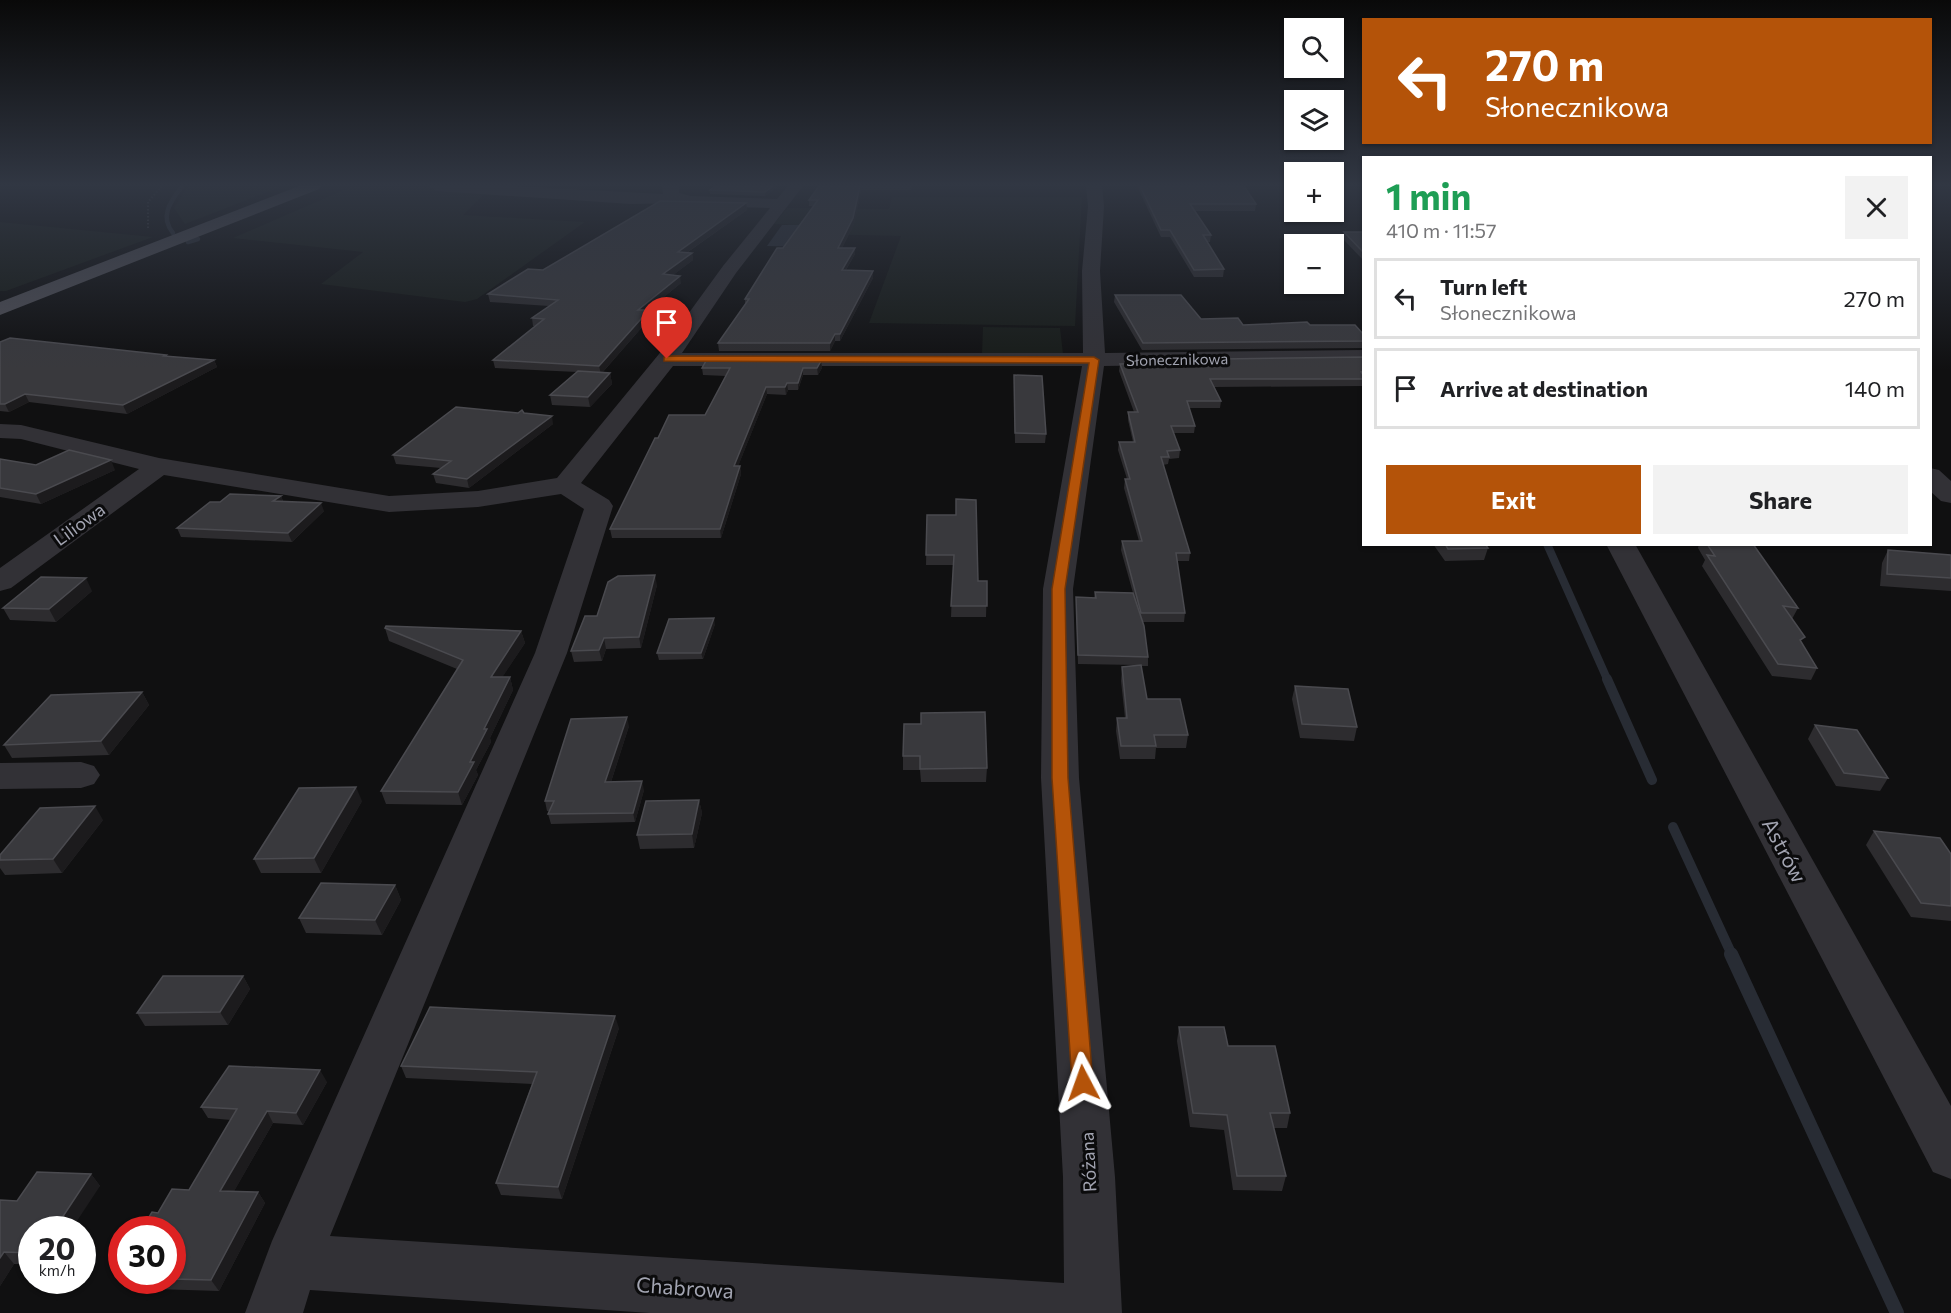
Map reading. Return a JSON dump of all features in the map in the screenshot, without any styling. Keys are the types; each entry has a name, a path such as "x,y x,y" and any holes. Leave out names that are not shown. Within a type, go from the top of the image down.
{"main road":[{"path":"0,309 158,247"}],"street":[{"path":"7,435 159,466 389,504 478,499 566,485 667,359 747,247"},
{"name":"Różana","path":"1093,247 1091,271 1094,360 1058,589 1060,778 1089,1177 1093,1313"},
{"name":"Słonecznikowa","path":"667,359 1094,360 1362,356"},
{"name":"Liliowa","path":"0,582 159,466"},
{"path":"1932,478 1951,495"},
{"path":"274,1313 292,1261 551,653 598,506 566,485"},
{"name":"Astrów","path":"1621,546 1951,1155"},
{"path":"0,776 81,775"},
{"name":"Chabrowa","path":"292,1261 1078,1313"}],"shaded area":[{"path":"0,247 125,247 6,291 0,291"},
{"path":"319,247 550,247 477,299 465,302 321,284 363,252"},
{"path":"897,247 1079,247 1075,326 869,323"},
{"path":"983,327 1060,328 1063,354 982,353"}],"building":[{"path":"582,247 685,247 678,252 692,253 663,274 680,276 638,310 649,310 599,366 493,360 544,319 532,318 558,300 488,294 528,269 543,270"},
{"path":"1180,247 1211,247 1224,269 1194,270"},
{"path":"777,248 855,248 842,270 873,271 840,334 835,334 830,343 718,343 749,299 745,299"},
{"path":"1115,295 1181,295 1201,319 1238,318 1243,325 1307,322 1310,325 1355,325 1362,333 1362,341 1143,343"},
{"path":"10,338 214,360 123,405 25,394 5,404 0,404 0,342"},
{"path":"1362,357 1362,379 1210,379 1221,401 1187,401 1195,426 1171,426 1180,450 1167,451 1169,457 1161,457 1190,553 1176,553 1185,613 1141,613 1122,541 1142,541 1125,479 1130,479 1119,442 1135,442 1128,412 1138,412 1120,364 1154,363 1153,360"},
{"path":"706,361 821,361 817,368 803,368 798,383 787,383 785,387 766,387 734,466 740,466 720,529 610,529 655,438 658,438 669,415 705,415 730,368 702,368"},
{"path":"578,371 610,373 588,397 550,395"},
{"path":"1014,375 1042,376 1046,434 1015,433"},
{"path":"456,407 518,413 522,410 524,413 552,416 467,479 433,474 451,461 393,455"},
{"path":"69,450 111,460 36,494 0,488 0,459 36,465"},
{"path":"230,494 281,496 273,501 321,503 288,533 177,528 210,502 220,502"},
{"path":"956,499 976,500 978,581 987,581 987,606 951,606 954,555 926,555 927,515 956,515"},
{"path":"1446,546 1486,546 1488,548 1448,549"},
{"path":"1708,546 1754,546 1798,608 1783,606 1805,637 1800,640 1817,668 1778,664 1707,555 1715,556"},
{"path":"1888,550 1951,555 1951,578 1887,574"},
{"path":"655,575 639,637 604,638 599,650 571,651 585,616 597,616 608,582 618,576"},
{"path":"41,577 86,578 49,609 3,608"},
{"path":"1095,592 1133,593 1144,626 1148,657 1078,655 1076,597 1096,598"},
{"path":"714,618 701,653 657,653 669,619"},
{"path":"386,626 521,631 491,677 510,677 484,729 487,729 470,762 474,762 458,792 381,791 463,660 385,628"},
{"path":"1141,665 1147,699 1180,699 1188,735 1154,735 1156,746 1121,746 1117,718 1127,718 1122,667"},
{"path":"1295,686 1348,689 1357,727 1302,724"},
{"path":"142,692 101,741 4,745 51,695"},
{"path":"985,712 987,768 920,769 920,756 903,756 904,724 921,724 921,713"},
{"path":"627,717 605,782 642,781 633,813 548,814 554,801 545,801 571,719"},
{"path":"1815,725 1857,730 1888,778 1844,773"},
{"path":"356,787 314,858 254,859 299,788"},
{"path":"699,800 692,834 637,835 646,801"},
{"path":"95,806 53,859 0,860 0,855 40,808"},
{"path":"1874,831 1940,838 1951,854 1951,906 1921,903"},
{"path":"321,883 395,885 375,920 299,918"},
{"path":"163,976 243,976 220,1012 137,1013"},
{"path":"430,1007 615,1016 558,1187 496,1183 537,1072 401,1066"},
{"path":"1179,1027 1224,1027 1228,1046 1275,1046 1290,1113 1270,1113 1286,1176 1237,1176 1227,1115 1193,1113"},
{"path":"229,1066 320,1070 296,1113 267,1111 220,1191 258,1192 211,1280 186,1279 186,1216 150,1216 152,1212 158,1213 172,1189 189,1190 237,1109 201,1107"},
{"path":"37,1172 91,1174 63,1216 18,1216 18,1252 4,1252 0,1258 0,1200 17,1201"}],"waterway":[{"path":"1548,546 1608,681"},
{"path":"1607,679 1652,780"},
{"path":"1673,827 1732,955"},
{"path":"1731,954 1897,1313"}],"route":[{"path":"667,359 1094,360 1058,589 1060,778 1083,1083"}]}
